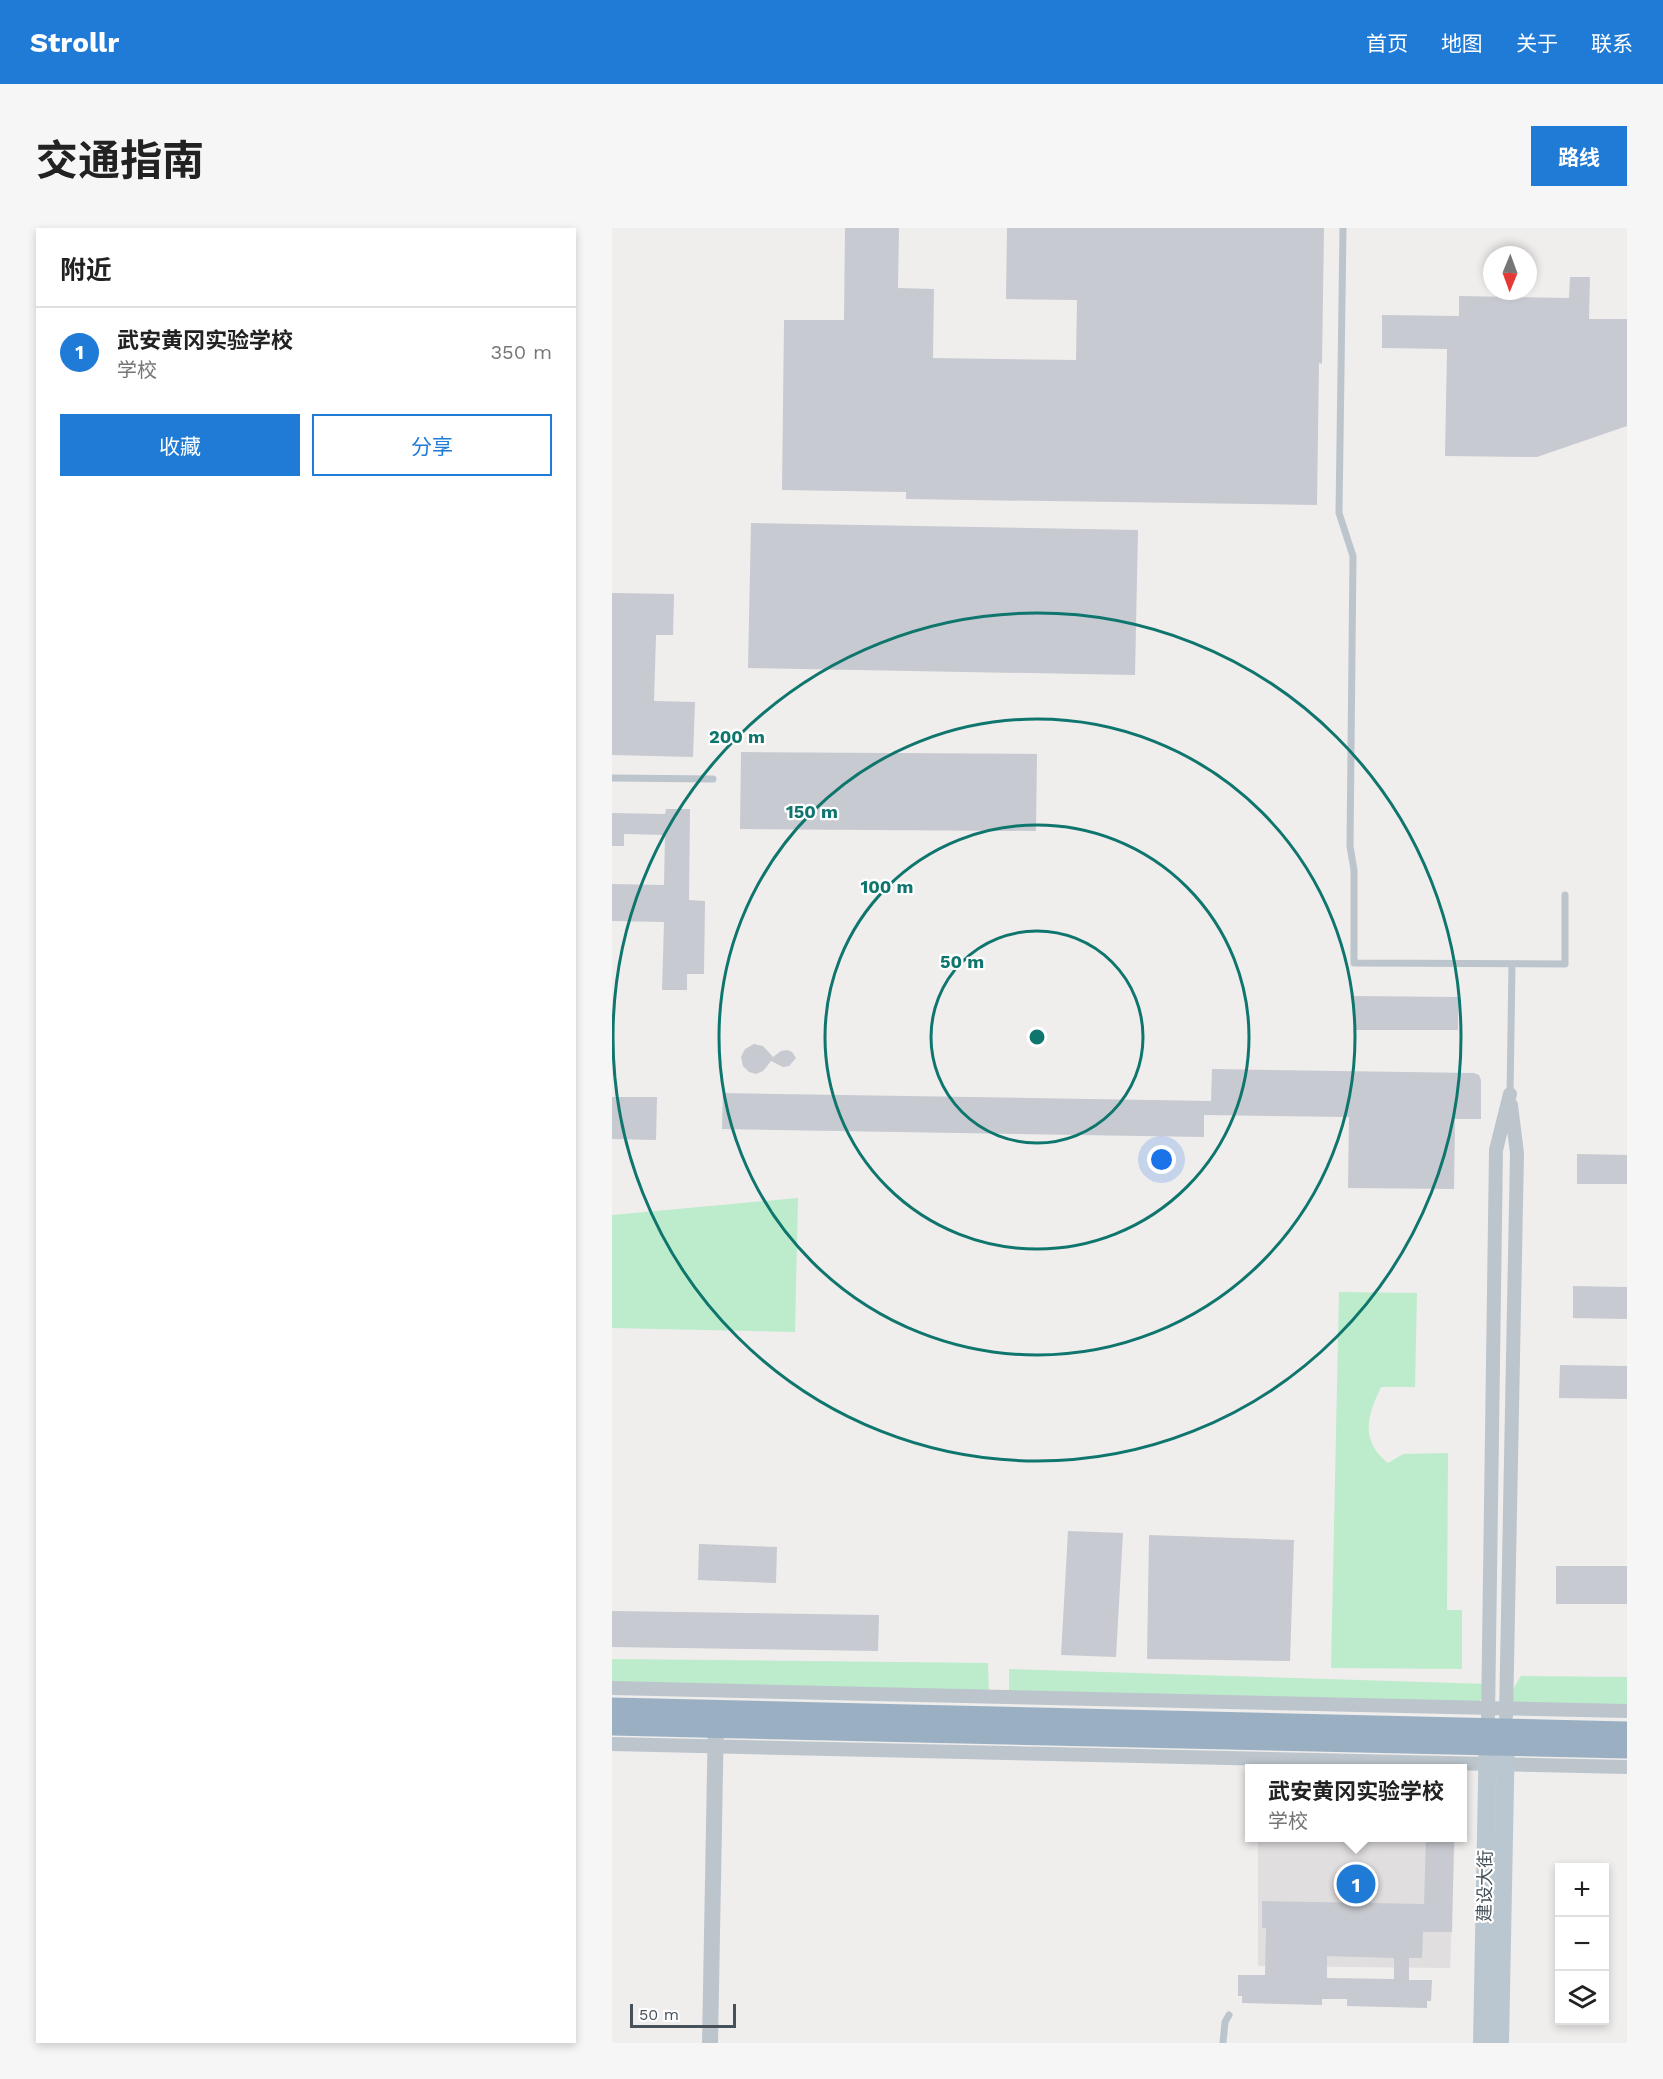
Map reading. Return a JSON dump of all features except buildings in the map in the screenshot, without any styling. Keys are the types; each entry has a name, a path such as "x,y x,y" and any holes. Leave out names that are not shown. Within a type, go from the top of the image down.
{"highway":[{"path":"612,1708 716,1728"},
{"path":"612,1725 1497,1737 1627,1732"},
{"path":"1497,1737 1627,1748"}],"main road":[{"name":"建设大街","path":"1482,2043 1497,1737"},
{"name":"建设大街","path":"1497,1737 1500,2043"}],"street":[{"path":"1497,1737 1516,1153 1510,1094"},
{"path":"1497,1737 1497,1150 1510,1094"},
{"path":"612,1688 1497,1737 1627,1767"},
{"path":"1497,1737 1627,1712"},
{"path":"612,1744 716,1728 710,2043"}],"lane":[{"path":"1343,228 1339,513 1353,556 1350,846 1354,870 1354,963 1565,964 1565,895"},
{"path":"612,778 713,779"},
{"path":"1510,1094 1512,964"},
{"path":"1224,2043 1225,2022 1230,2015"}],"shaded area":[{"path":"1258,1842 1455,1842 1450,1968 1258,1966"}],"green space":[{"path":"798,1198 795,1332 612,1328 612,1215"},
{"path":"1339,1292 1417,1293 1415,1387 1381,1387 1370,1417 1370,1436 1379,1454 1388,1463 1403,1454 1448,1453 1447,1610 1462,1610 1462,1669 1331,1668"},
{"path":"612,1659 988,1663 989,1696 612,1688"},
{"path":"1009,1669 1489,1684 1476,1708 1009,1697"},
{"path":"1521,1676 1627,1677 1627,1710 1521,1709 1507,1699"}],"place":[{"name":"武安黄冈实验学校","path":"1356,1884"}]}
